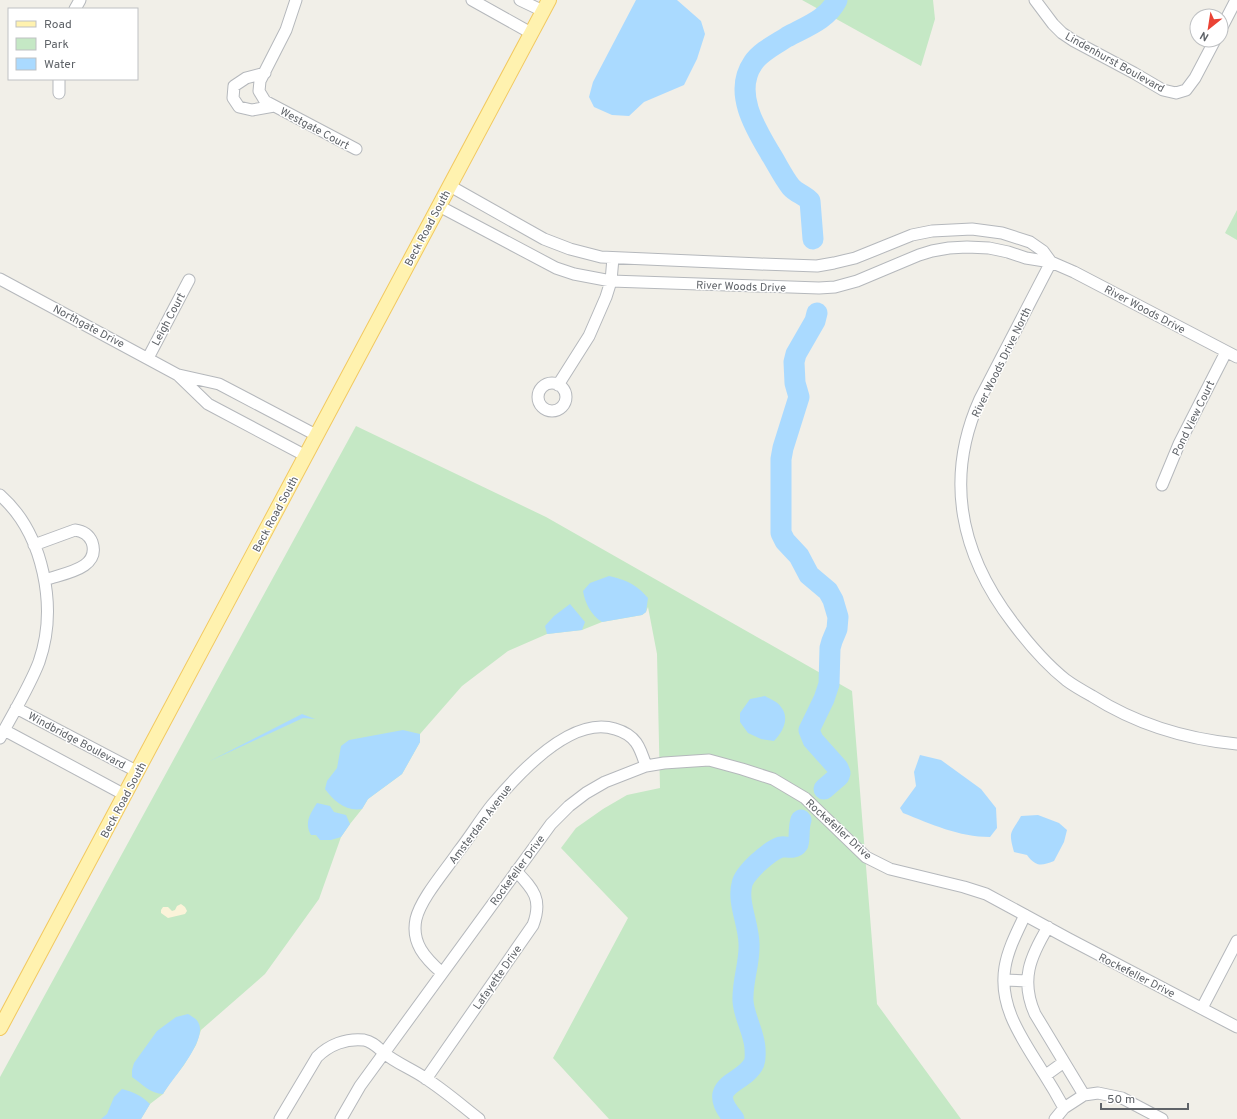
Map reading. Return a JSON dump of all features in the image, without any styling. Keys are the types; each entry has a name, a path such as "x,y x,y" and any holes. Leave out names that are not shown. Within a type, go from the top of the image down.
{"main road":[{"name":"Beck Road South","path":"0,1028 546,6"}],"street":[{"name":"Westgate Court","path":"296,0 286,30 260,81 259,91 265,101 356,149"},
{"path":"472,0 531,34"},
{"path":"520,0 546,6"},
{"name":"Lindenhurst Boulevard","path":"1035,0 1053,24 1074,41 1134,72 1163,90 1176,92 1186,90 1195,78 1211,48"},
{"path":"1229,14 1236,0"},
{"name":"Westgate Court","path":"265,73 246,78 234,86 233,98 239,107 252,110 274,106"},
{"path":"59,80 59,93"},
{"name":"River Woods Drive","path":"450,186 556,244 585,254 613,258 817,266 834,264 855,258 912,235 932,231 964,229 987,230 1019,237 1038,246 1051,262"},
{"name":"River Woods Drive","path":"439,206 556,268 574,274 611,281 760,287 835,287 876,274 919,255 932,251 967,247 989,248 1026,258 1051,262 1074,272 1237,357"},
{"path":"558,385 589,336 606,297 611,281 613,258"},
{"name":"River Woods Drive North","path":"1051,262 980,399 965,441 961,473 962,506 965,527 973,553 990,590 1006,615 1035,650 1066,680 1102,703 1158,728 1183,735 1237,744"},
{"name":"Northgate Drive","path":"0,278 178,375 208,404 306,456"},
{"name":"Leigh Court","path":"148,358 189,280"},
{"name":"Pond View Court","path":"1162,485 1179,444 1226,352"},
{"name":"Northgate Drive","path":"178,375 219,384 316,436"},
{"path":"0,495 22,522 34,545 45,580 47,615 43,647 34,673 2,734 125,795"},
{"path":"34,545 75,530 86,534 92,544 94,552 92,558 85,566 45,580"},
{"name":"Windbridge Boulevard","path":"16,708 138,772"},
{"name":"Amsterdam Avenue","path":"442,973 427,960 419,949 415,933 416,918 421,905 433,887 492,806 516,778 536,760 568,737 587,728 595,727 609,727 622,731 628,735 638,745 646,766"},
{"name":"Rockefeller Drive","path":"342,1119 360,1086 551,824 569,806 586,793 605,782 646,766 664,763 710,760 773,779 805,798 866,857 890,869 964,887 986,894 1237,1027"},
{"name":"Lafayette Drive","path":"426,1079 533,925 538,906 535,894 516,871"},
{"path":"1025,915 1004,968 1006,1002 1013,1023 1046,1075 1064,1108"},
{"path":"1048,927 1031,959 1027,981 1030,1004 1084,1095"},
{"path":"1202,1008 1237,941"},
{"path":"1004,980 1027,981"},
{"path":"280,1119 317,1057 323,1051 338,1043 353,1040 375,1044 384,1053 426,1079 479,1119"},
{"path":"1046,1075 1064,1062"},
{"path":"1055,1119 1064,1108 1084,1095 1098,1093 1122,1098 1162,1119"}],"green space":[{"path":"802,0 933,0 935,19 921,66"},
{"path":"1237,210 1237,240 1225,233"},
{"path":"356,426 546,517 852,691 877,1004 961,1119 609,1119 553,1058 628,918 561,848 576,828 603,809 627,795 660,788 657,654 648,607 646,612 642,615 602,622 582,630 547,634 508,651 462,686 420,734 420,742 402,774 368,799 341,837 319,899 265,974 201,1030 196,1045 184,1065 163,1094 150,1104 141,1119 0,1119 0,1077"}],"sand":[{"path":"181,904 187,911 185,914 168,918 161,913 163,907 168,907 172,911"}],"water":[{"path":"636,0 677,0 701,21 705,34 697,59 684,85 644,102 629,116 612,115 594,107 589,97 593,82"},
{"path":"609,576 630,583 644,593 648,598 646,612 642,615 602,622 598,619 587,604 583,591 590,583"},
{"path":"570,604 585,622 582,630 547,634 545,626 554,616"},
{"path":"765,696 780,705 785,716 783,729 774,741 761,739 748,733 740,722 740,713 750,699"},
{"path":"302,714 315,719 303,718 210,761"},
{"path":"403,730 420,734 420,742 402,774 368,799 362,809 351,809 341,805 325,789 327,781 337,768 341,746 349,740"},
{"path":"920,755 941,760 981,789 996,808 997,828 990,837 967,835 956,832 903,813 900,808 916,786 914,772"},
{"path":"317,803 330,806 334,812 346,815 350,824 341,837 331,840 320,840 316,835 311,835 308,823 310,815"},
{"path":"1038,815 1059,823 1067,830 1064,842 1054,861 1046,864 1033,862 1027,855 1014,852 1011,840 1012,832 1021,816"},
{"path":"188,1014 198,1022 200,1029 198,1038 188,1059 163,1094 159,1094 147,1088 132,1077 134,1063 157,1031 176,1017"},
{"path":"122,1089 138,1095 150,1104 141,1119 101,1119 107,1114 114,1097"}],"waterway":[{"path":"813,239 810,201 791,187 764,143 748,110 745,86 747,74 753,63 760,55 768,48 822,18 828,13 837,0"},
{"path":"817,313 815,321 796,354 794,362 795,383 799,397 781,459 781,533 785,541 799,556 809,575 828,591 833,600 838,617 837,629 830,648 829,684 824,699 809,730 813,740 838,768 840,773 839,776 824,789"},
{"path":"734,1119 726,1107 723,1098 724,1091 749,1070 754,1063 755,1057 753,1036 745,1013 743,1001 749,944 741,898 742,884 752,868 771,852 781,847 794,847 798,844 801,820"}]}
